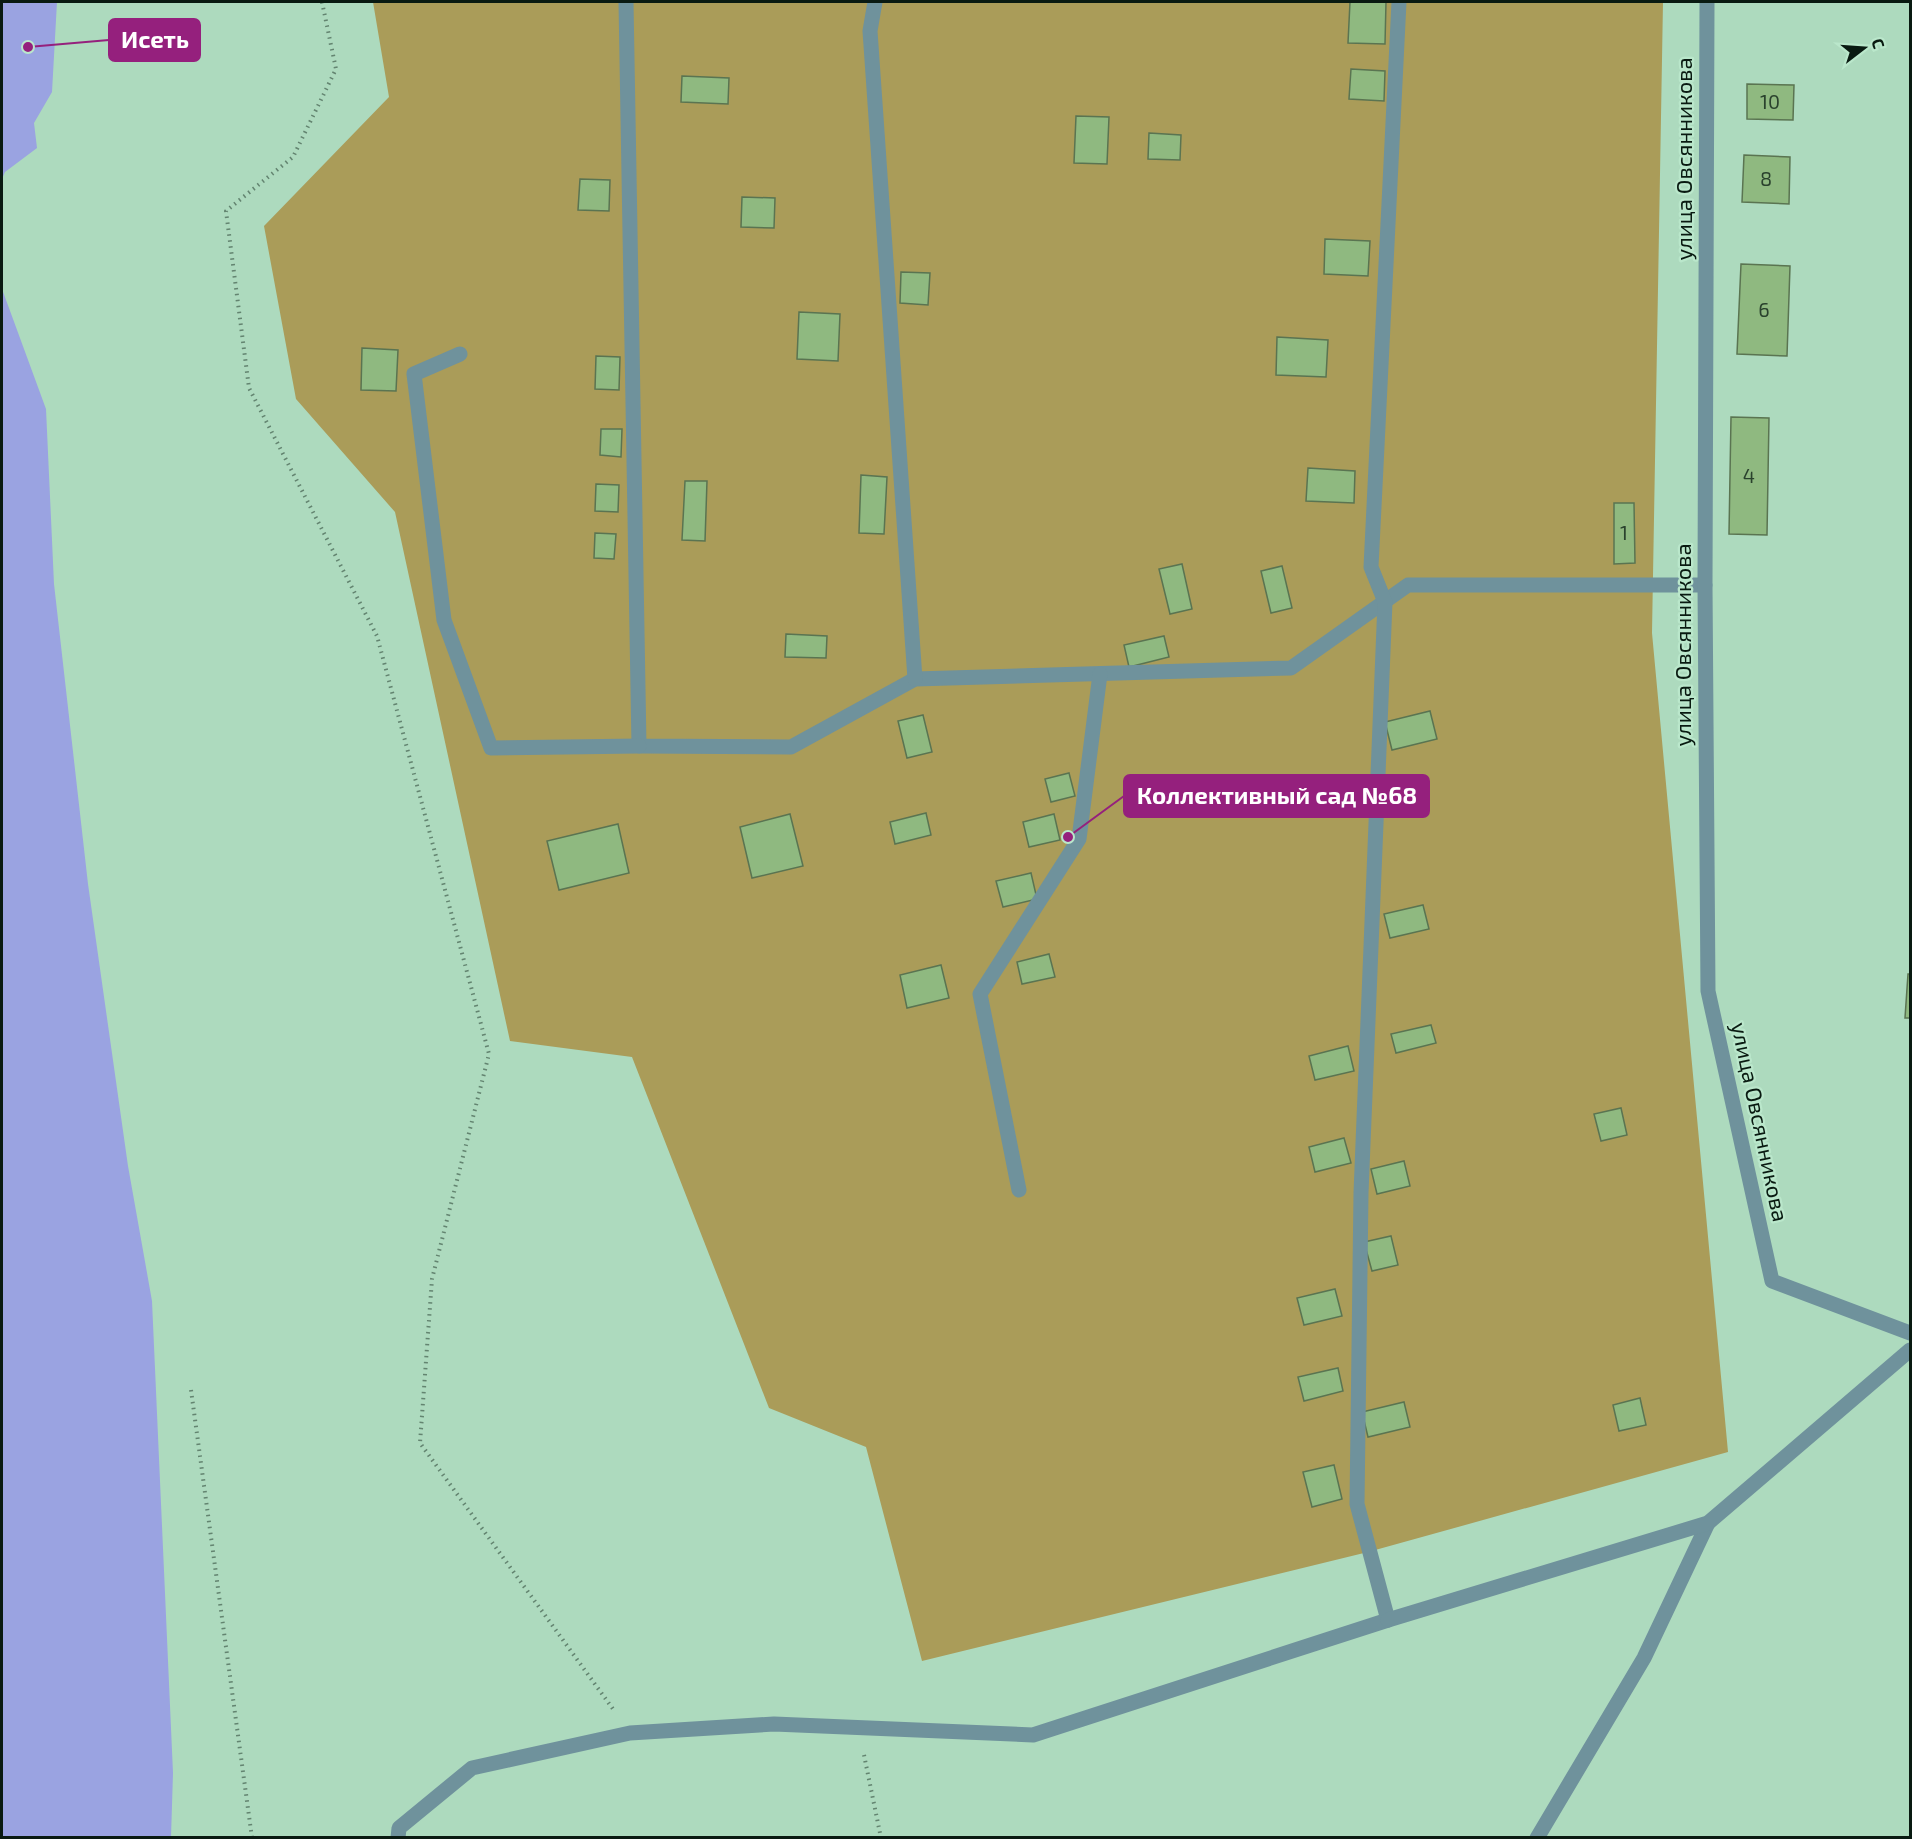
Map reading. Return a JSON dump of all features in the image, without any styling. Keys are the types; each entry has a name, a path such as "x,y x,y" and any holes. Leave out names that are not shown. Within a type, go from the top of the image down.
{"street":[{"path":"627,2 639,746"},
{"path":"875,2 870,31 915,680"},
{"path":"1388,1620 1357,1504 1361,1193 1385,602 1371,567 1399,2"},
{"name":"улица Овсянникова","path":"1707,2 1705,585 1708,991 1772,1281 1911,1333"},
{"path":"460,354 414,374 444,620 490,748 791,747 915,680 1291,668 1408,585 1705,585"},
{"path":"1019,1190 980,994 1079,839 1100,674"},
{"path":"398,1838 399,1828 472,1768 630,1733 774,1724 1033,1735 1388,1620 1708,1523 1911,1350"},
{"path":"1537,1838 1644,1658 1708,1523"}],"path":[{"path":"322,2 336,69 293,157 226,211 249,388 377,636 489,1054 432,1279 420,1443 630,1733"},
{"path":"191,1390 252,1838"},
{"path":"858,1728 881,1838"}],"shaded area":[{"path":"373,2 1663,2 1652,633 1728,1452 1368,1552 922,1661 866,1447 769,1408 632,1057 510,1041 395,512 296,399 264,226 389,97"}],"water":[{"path":"2,2 57,2 52,92 34,123 37,148 5,172 2,179"},
{"path":"2,289 46,409 54,584 88,884 128,1166 152,1301 173,1773 171,1837 2,1837"}],"building":[{"path":"1350,2 1386,2 1385,44 1348,43"},
{"path":"1351,69 1385,71 1384,101 1349,99"},
{"path":"682,76 729,78 728,104 681,102"},
{"path":"1747,84 1794,85 1793,120 1747,119"},
{"path":"1076,116 1109,117 1107,164 1074,163"},
{"path":"1149,133 1181,135 1180,160 1148,159"},
{"path":"1744,155 1790,157 1789,204 1742,202"},
{"path":"580,179 610,180 609,211 578,210"},
{"path":"742,197 775,198 774,228 741,227"},
{"path":"1325,239 1370,241 1368,276 1324,274"},
{"path":"1741,264 1790,266 1787,356 1737,354"},
{"path":"901,272 930,273 928,305 900,303"},
{"path":"799,312 840,314 838,361 797,359"},
{"path":"1277,337 1328,340 1326,377 1276,375"},
{"path":"362,348 398,350 396,391 361,390"},
{"path":"596,356 620,357 619,390 595,389"},
{"path":"1731,417 1769,418 1767,535 1729,534"},
{"path":"601,429 622,429 621,457 600,455"},
{"path":"1308,468 1355,471 1354,503 1306,501"},
{"path":"861,475 887,477 884,534 859,533"},
{"path":"685,481 707,481 705,541 682,540"},
{"path":"596,484 619,485 618,512 595,511"},
{"path":"1614,503 1634,503 1635,563 1614,564"},
{"path":"595,533 616,534 614,559 594,558"},
{"path":"1182,564 1192,609 1170,614 1159,569"},
{"path":"1282,566 1292,608 1271,613 1261,571"},
{"path":"786,634 827,636 826,658 785,657"},
{"path":"1164,636 1169,657 1129,667 1124,645"},
{"path":"1430,711 1437,739 1392,750 1385,722"},
{"path":"923,715 932,752 907,758 898,721"},
{"path":"1069,773 1075,796 1051,802 1045,779"},
{"path":"926,813 931,835 895,844 890,822"},
{"path":"790,814 803,866 752,878 740,827"},
{"path":"1054,814 1060,840 1029,847 1023,822"},
{"path":"618,824 629,873 559,890 547,841"},
{"path":"1031,873 1037,899 1003,907 996,881"},
{"path":"1423,905 1429,929 1390,938 1384,914"},
{"path":"1049,954 1055,977 1022,984 1017,962"},
{"path":"941,965 949,998 907,1008 900,975"},
{"path":"1908,974 1910,974 1910,1018 1905,1018"},
{"path":"1431,1025 1436,1043 1396,1053 1391,1034"},
{"path":"1348,1046 1354,1071 1315,1080 1309,1056"},
{"path":"1621,1108 1627,1135 1601,1141 1594,1114"},
{"path":"1344,1138 1351,1163 1315,1172 1309,1147"},
{"path":"1404,1161 1410,1186 1377,1194 1371,1169"},
{"path":"1391,1236 1398,1265 1372,1271 1364,1242"},
{"path":"1335,1289 1342,1316 1304,1325 1297,1298"},
{"path":"1338,1368 1343,1391 1304,1401 1298,1377"},
{"path":"1640,1398 1646,1425 1619,1431 1613,1405"},
{"path":"1404,1402 1410,1427 1368,1437 1362,1412"},
{"path":"1334,1465 1342,1499 1312,1507 1303,1472"}],"place":[{"name":"Исеть","path":"28,47"},
{"name":"Коллективный сад №68","path":"1068,837"}]}
